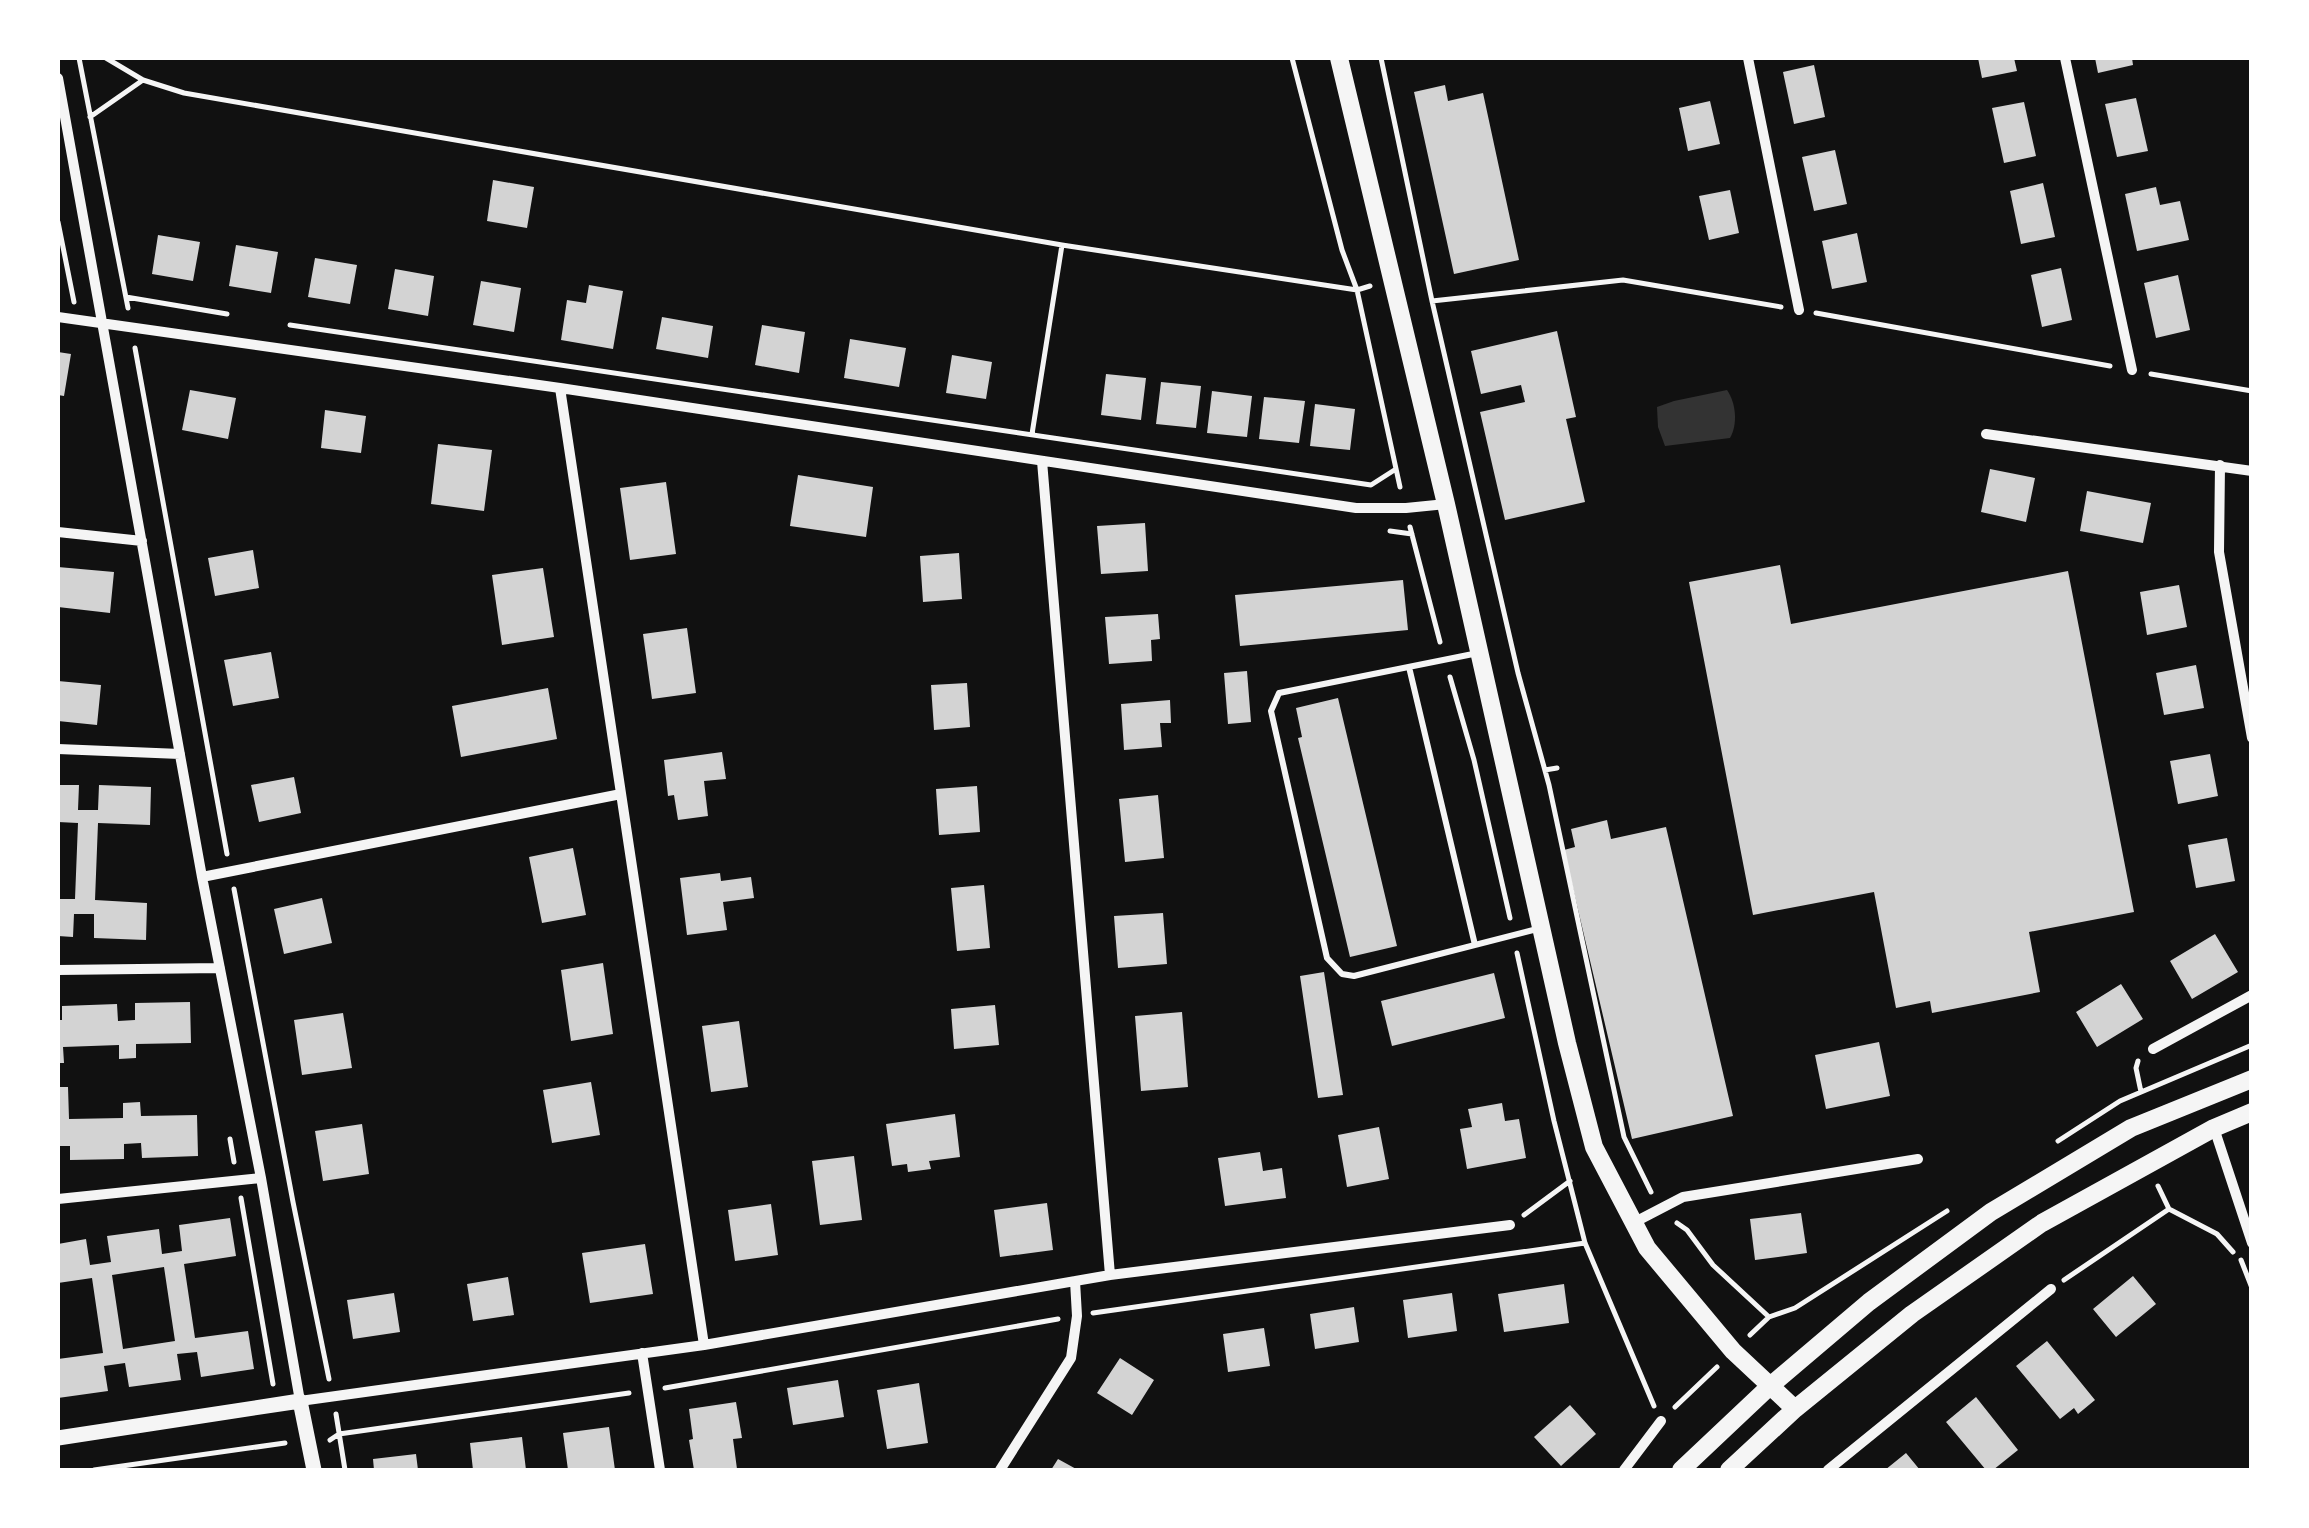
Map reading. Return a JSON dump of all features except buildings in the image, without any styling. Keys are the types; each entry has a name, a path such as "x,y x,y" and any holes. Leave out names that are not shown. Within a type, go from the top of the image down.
{"main road":[{"path":"1338,58 1446,504 1594,1147 1647,1248 1733,1351 1795,1409"},
{"path":"1681,1470 1770,1386 1869,1302 1991,1212 2131,1128 2252,1079"},
{"path":"1729,1470 1795,1409 1912,1314 2026,1234 2214,1128 2252,1112"}],"street":[{"path":"1748,58 1800,310"},
{"path":"2065,58 2132,370"},
{"path":"58,78 202,878 314,1470"},
{"path":"58,317 1356,508 1446,504"},
{"path":"560,388 704,1345"},
{"path":"1986,434 2252,471"},
{"path":"1042,460 1110,1275"},
{"path":"2220,466 2219,552 2252,738"},
{"path":"58,532 142,541"},
{"path":"58,748 180,754"},
{"path":"202,878 621,794"},
{"path":"58,970 220,968"},
{"path":"2152,1049 2252,996"},
{"path":"2214,1128 2252,1243"},
{"path":"1633,1222 1683,1197 1918,1160"},
{"path":"58,1198 261,1178"},
{"path":"58,1438 704,1345 1110,1275 1510,1225"},
{"path":"1000,1470 1070,1358 1077,1316 1075,1281"},
{"path":"1828,1470 2051,1289"},
{"path":"642,1353 660,1470"},
{"path":"1624,1470 1661,1421"}],"lane":[{"path":"1479,652 1280,693 1271,712 1326,958 1342,974 1354,976 1541,928"},
{"path":"1409,667 1475,945"}],"path":[{"path":"79,58 345,1470"},
{"path":"106,58 143,80 184,93 1062,245 1358,290"},
{"path":"1292,58 1342,250 1358,290 1396,468 1474,760 1586,1243 1661,1421"},
{"path":"1381,58 1513,654 1545,770 1624,1138 1658,1208 1686,1230 1713,1265 1769,1316"},
{"path":"90,117 143,80"},
{"path":"1028,458 1062,245"},
{"path":"1432,301 1623,280 2252,391"},
{"path":"126,297 227,314"},
{"path":"290,324 1370,484 1396,468"},
{"path":"1525,747 1538,744"},
{"path":"1545,770 1557,768"},
{"path":"2120,1101 2131,1128"},
{"path":"2147,1165 2169,1209 2217,1234 2242,1261 2252,1288"},
{"path":"1510,1225 1570,1182"},
{"path":"2051,1289 2169,1209"},
{"path":"94,1470 283,1442 310,1453 339,1434 648,1390 1077,1316 1586,1243"}],"shaded area":[{"path":"1727,390 1735,414 1730,438 1665,446 1658,427 1657,407"}]}
